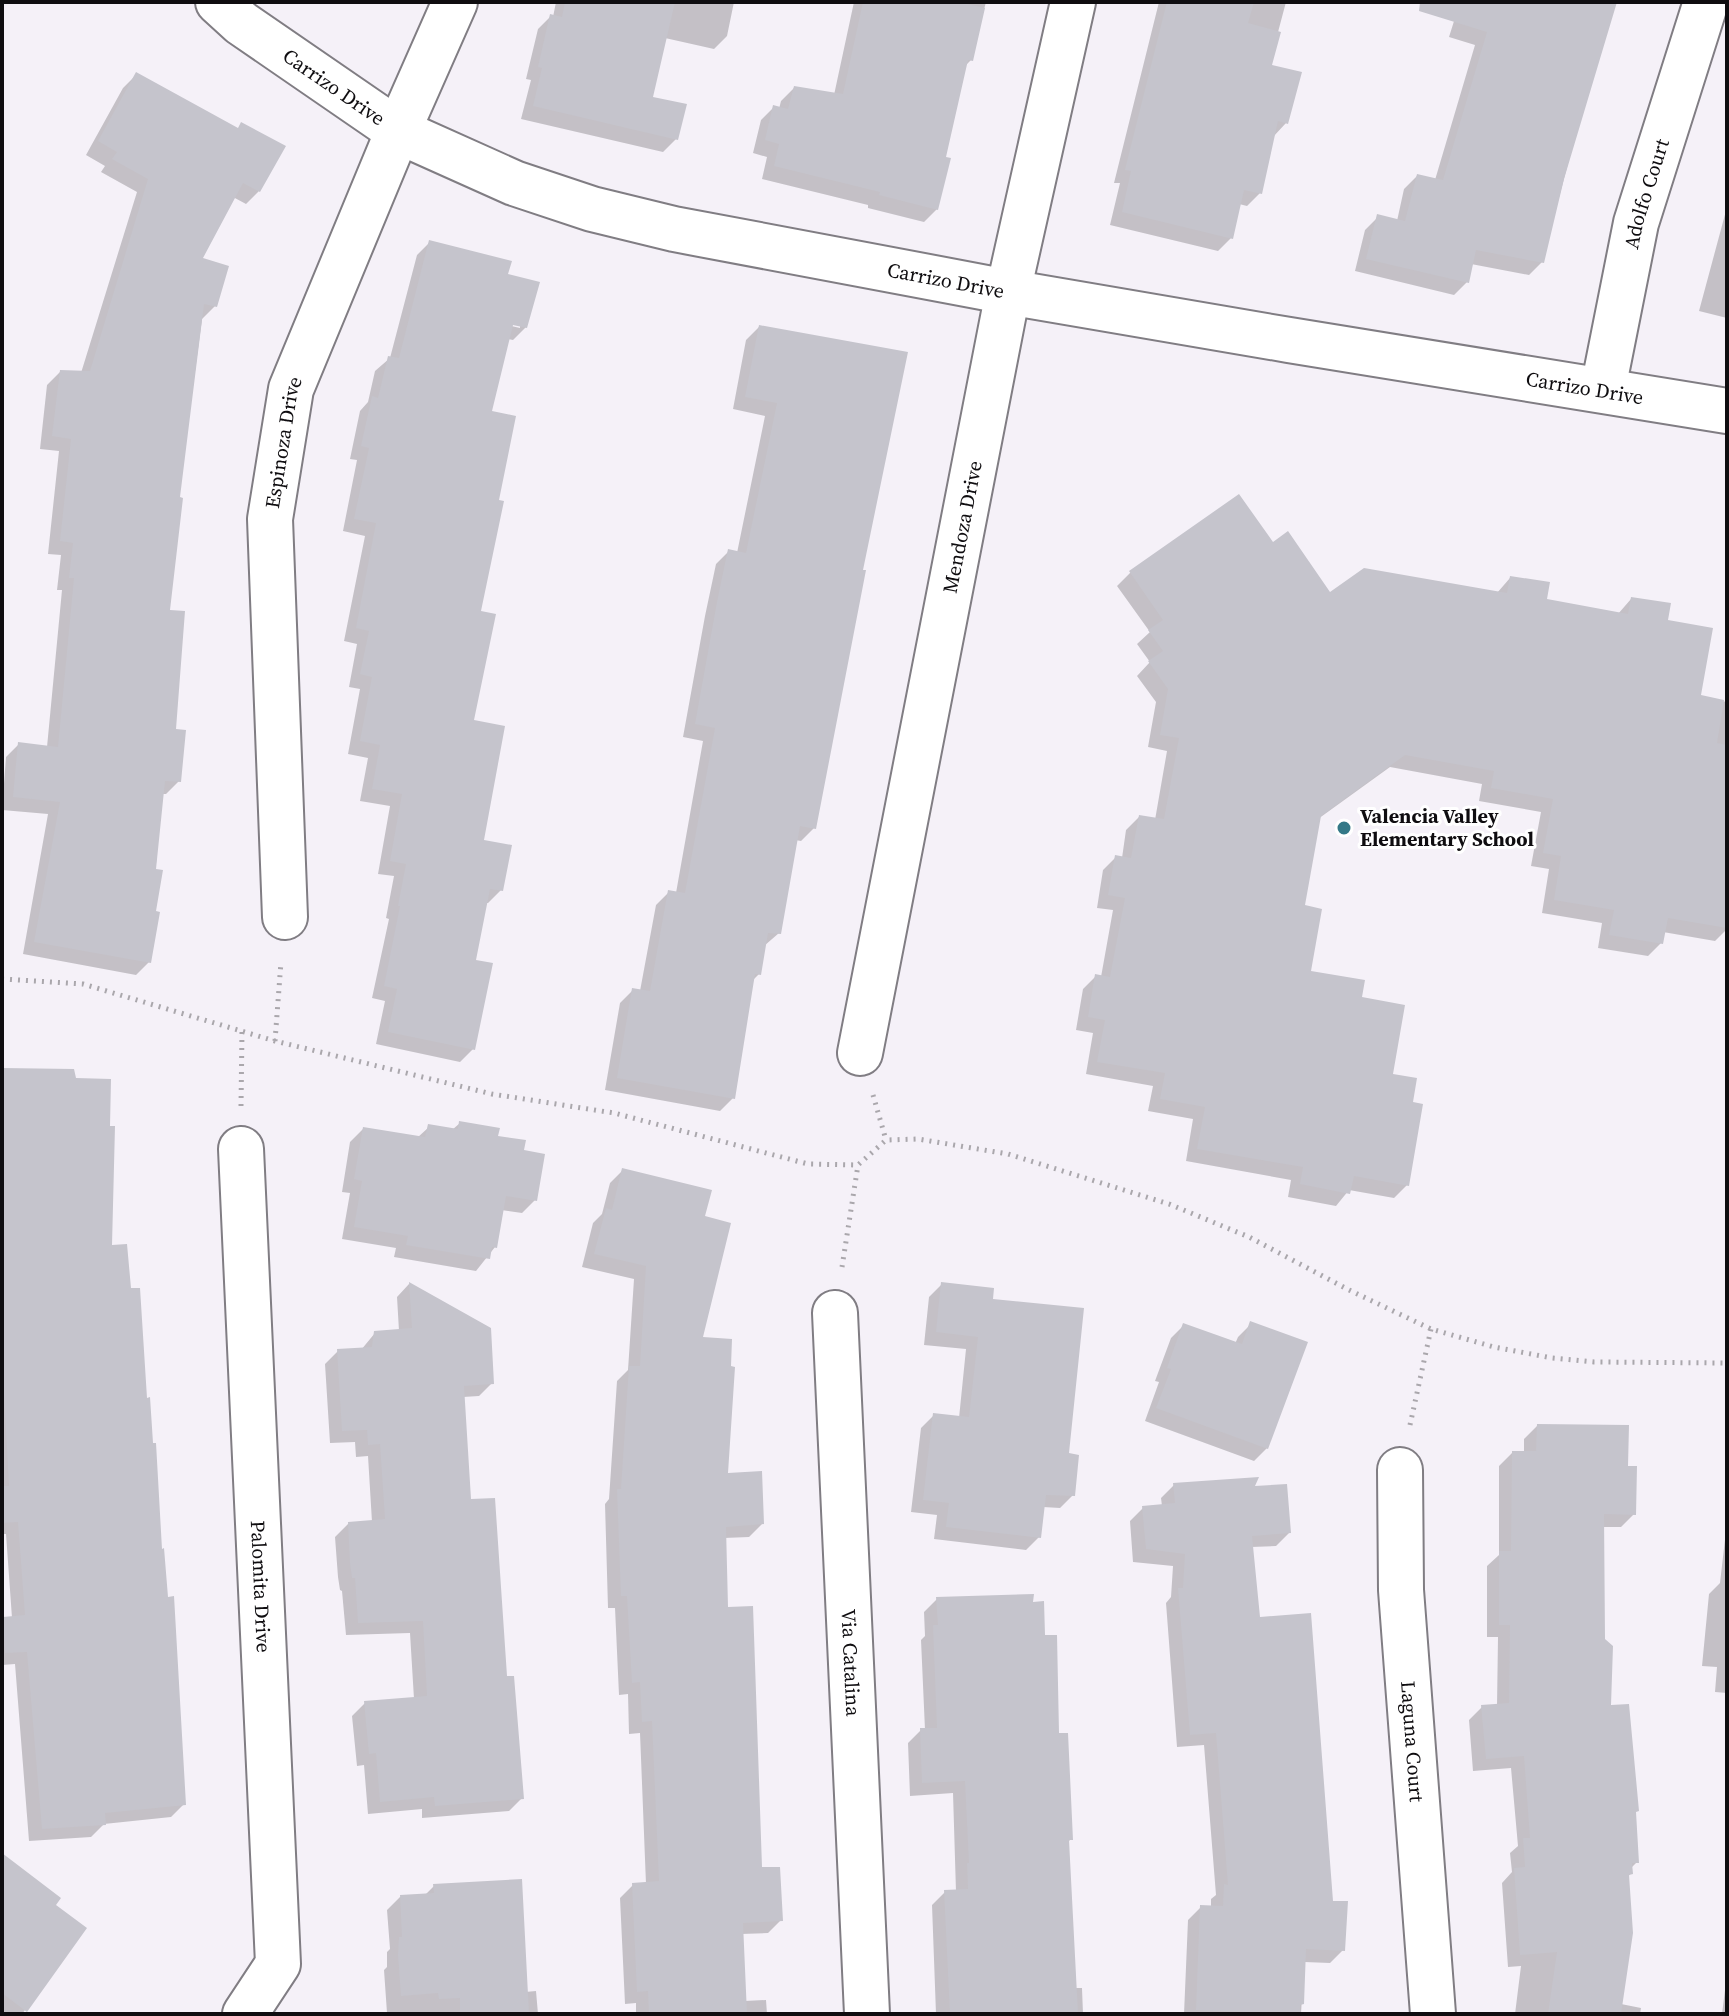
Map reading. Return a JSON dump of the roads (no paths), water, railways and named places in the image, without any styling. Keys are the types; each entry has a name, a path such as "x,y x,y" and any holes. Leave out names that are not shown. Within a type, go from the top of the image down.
{"street":[{"name":"Carrizo Drive","path":"218,2 241,23 398,131 514,183 592,209 674,229 1008,292 1727,411"},
{"name":"Espinoza Drive","path":"285,917 270,519 291,389 455,2"},
{"name":"Mendoza Drive","path":"860,1053 1008,292 1073,2"},
{"name":"Adolfo Court","path":"1603,389 1636,223 1706,2"},
{"name":"Palomita Drive","path":"241,1149 278,1964 245,2014"},
{"name":"Via Catalina","path":"835,1313 867,2014"},
{"name":"Laguna Court","path":"1400,1470 1401,1590 1433,2014"}],"place":[{"name":"Valencia Valley Elementary School","path":"1344,828"}]}
